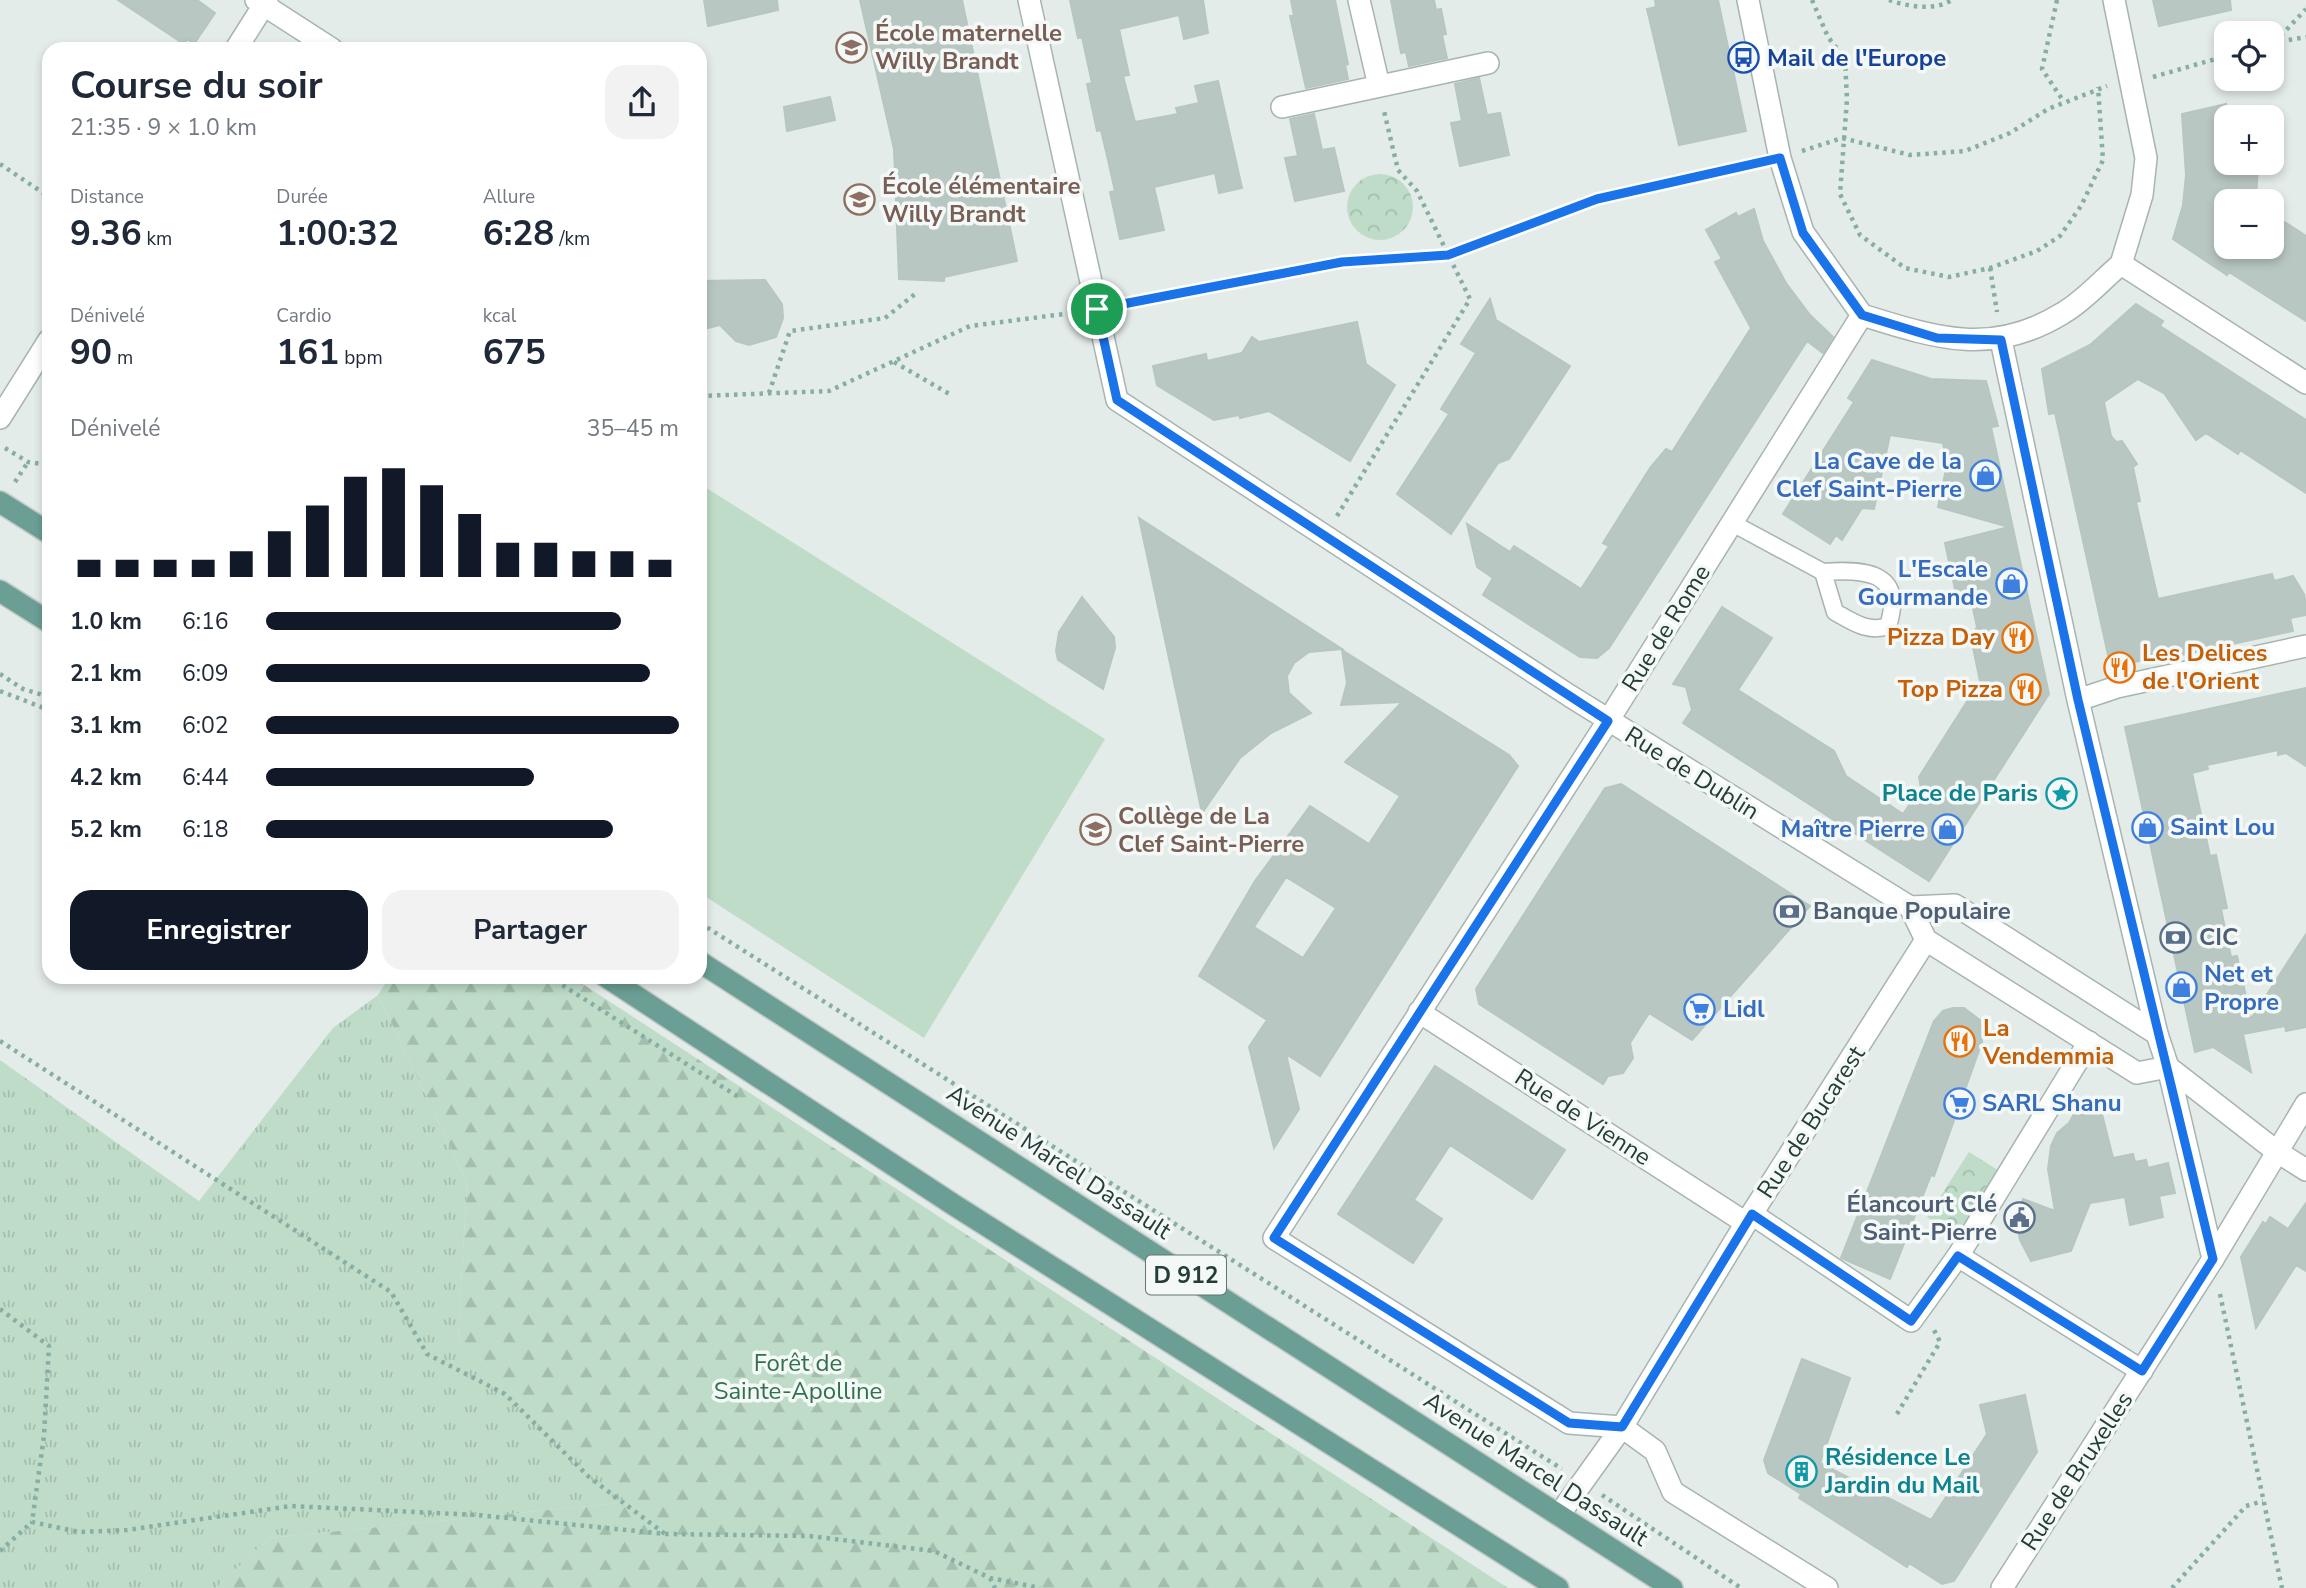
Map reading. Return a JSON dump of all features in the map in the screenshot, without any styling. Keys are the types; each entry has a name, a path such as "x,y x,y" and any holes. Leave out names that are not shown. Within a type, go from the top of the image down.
{"main road":[{"path":"0,502 42,529"},
{"path":"0,591 42,618"},
{"name":"Avenue Marcel Dassault","path":"707,967 1672,1588"},
{"name":"D 912","path":"617,984 954,1205 1559,1588"}],"street":[{"name":"Rue de Dublin","path":"1028,0 1117,400 1608,721 1910,907"},
{"path":"1359,0 1379,86"},
{"path":"1748,0 1780,158 1803,233 1862,315 1937,338 2001,340 2064,313 2121,264 2142,195 2146,158 2133,83 2114,0"},
{"path":"240,42 262,2 322,42"},
{"path":"1282,107 1488,63"},
{"path":"2121,264 2306,383"},
{"name":"Rue de Rome","path":"1622,1427 1569,1423 1274,1238 1608,721 1862,315"},
{"path":"2001,340 2078,700 2213,1259"},
{"path":"0,418 42,351"},
{"path":"2078,700 2117,687 2306,646"},
{"path":"2157,1034 1955,905 1910,907 1926,940 2137,1073 2168,1067 2276,1151 2306,1170"},
{"name":"Rue de Bucarest","path":"1559,1515 1622,1427 1749,1218 1926,940"},
{"name":"Rue de Vienne","path":"1419,1012 1911,1321 1922,1307"},
{"path":"1922,1307 1958,1256 2089,1042"},
{"name":"Rue de Bruxelles","path":"2002,1588 2213,1259 2306,1104"},
{"path":"1958,1256 2142,1371"},
{"path":"1622,1427 1654,1451 1672,1492 1827,1588"}],"lane":[{"path":"1732,523 1823,572 1859,569 1871,572 1881,579 1890,593 1894,610 1888,626 1876,630 1856,625 1835,612 1823,572"}],"path":[{"path":"1812,0 1828,37 1845,59 1847,99 1842,138 1840,194 1860,235 1905,268 1949,277 1990,268 2037,251 2060,236 2081,206 2103,160 2098,87"},
{"path":"1889,0 1905,6 1942,7 1952,0"},
{"path":"2057,0 2042,69 2064,102"},
{"path":"2284,32 2306,9"},
{"path":"2284,41 2306,37"},
{"path":"707,396 829,391 970,326 1097,309 1342,262 1448,255 1597,199 1780,158 1842,138 1910,155 1965,151 2010,133 2064,102 2098,87 2133,83 2214,59"},
{"path":"1324,537 1470,299 1417,191 1398,170 1379,86"},
{"path":"0,164 42,192"},
{"path":"1990,268 2001,340"},
{"path":"769,393 790,331 885,318 915,294"},
{"path":"893,361 951,395"},
{"path":"5,448 28,462 42,464"},
{"path":"0,674 23,689 42,694"},
{"path":"0,691 42,707"},
{"path":"707,927 1581,1481 1741,1588"},
{"path":"0,1052 2,1043 391,1292 427,1354 505,1394 589,1477 666,1534"},
{"path":"2213,1259 2282,1588"},
{"path":"1897,1414 1940,1342 1922,1307"},
{"path":"0,1309 49,1346 44,1436 32,1522 0,1551"},
{"path":"2172,1588 2246,1506 2263,1501"},
{"path":"32,1522 79,1532 127,1530 291,1506 477,1515 666,1534 809,1536 934,1551 990,1578 1040,1588"},
{"path":"990,1578 995,1588"}],"green space":[{"path":"1374,174 1386,174 1404,183 1411,194 1411,220 1404,231 1393,238 1374,240 1361,235 1352,226 1347,213 1347,201 1352,188 1361,179"},
{"path":"707,488 1105,739 924,1038 707,898"},
{"name":"Forêt de Sainte-Apolline","path":"385,984 583,984 1508,1588 216,1588 269,1538 627,1502 458,1339 467,1182 378,995"},
{"path":"378,995 467,1182 458,1339 628,1502 269,1538 216,1588 0,1588 0,1060 199,1201 333,1028"},
{"path":"1969,1152 2014,1180 1972,1246 1927,1217"}],"building":[{"path":"118,0 197,0 215,13 195,42 187,39 181,42"},
{"path":"704,0 777,0 778,10 708,26"},
{"path":"860,0 962,0 1017,261 944,277 944,281 899,279 894,149"},
{"path":"1070,0 1203,0 1208,33 1184,39 1179,15 1119,29 1129,75 1123,76 1135,122 1178,114 1176,108 1199,103 1195,86 1218,81 1242,188 1219,193 1215,173 1154,187 1164,230 1120,239 1110,192 1115,191 1101,130 1097,131 1087,84 1092,83 1082,37 1078,38"},
{"path":"1291,0 1335,0 1348,64 1345,65 1348,79 1306,88 1290,16 1294,16"},
{"path":"1391,0 1434,0 1436,10 1441,9 1446,34 1442,35 1447,58 1409,66 1406,52 1401,53"},
{"path":"1655,0 1718,0 1746,131 1679,145 1647,9 1656,7"},
{"path":"2153,0 2230,0 2231,10 2159,26"},
{"path":"1479,78 1487,115 1500,113 1509,155 1460,166 1451,123 1462,121 1455,84"},
{"path":"830,97 835,120 787,131 784,107"},
{"path":"2214,107 2214,175 2257,175 2257,189 2214,189 2214,259 2284,259 2284,222 2306,236 2306,321 2229,272 2227,275 2173,239 2183,205 2186,175 2182,114"},
{"path":"1314,114 1322,150 1334,148 1344,191 1295,201 1285,158 1298,156 1290,119"},
{"path":"1754,209 1763,241 1786,283 1810,315 1833,337 1823,353 1807,341 1609,648 1597,658 1580,657 1483,595 1493,578 1477,567 1467,524 1510,552 1514,546 1581,589 1609,546 1603,543 1650,468 1666,449 1672,452 1751,328 1715,262 1722,259 1706,230 1736,213 1738,217"},
{"path":"765,280 782,304 783,318 776,337 749,345 736,341 720,325 707,328 707,281"},
{"path":"1490,299 1496,320 1570,366 1509,459 1498,463 1451,534 1397,494 1449,414 1441,409 1476,353 1461,344"},
{"path":"2136,304 2163,321 2160,326 2306,420 2306,493 2240,450 2238,454 2206,433 2196,440 2164,393 2138,379 2104,402 2111,436 2116,442 2122,441 2137,464 2133,467 2140,501 2136,502 2158,599 2272,574 2274,581 2293,576 2304,594 2306,615 2290,618 2293,631 2144,663 2144,660 2120,665 2108,655 2055,413 2049,414 2042,369 2090,345"},
{"path":"1357,322 1366,364 1395,385 1350,461 1269,411 1240,418 1239,415 1214,420 1157,385 1153,366 1206,354 1207,361 1242,353 1252,337 1259,342"},
{"path":"1872,360 1931,379 1986,381 1998,426 1991,427 2049,694 1929,881 1683,723 1692,710 1686,687 1673,684 1722,607 1772,638 1738,690 1834,751 1846,776 1903,814 1921,788 1919,777 1980,681 1971,638 1977,627 1972,604 1956,594 1945,543 2009,527 1938,507 1947,465 1943,443 1890,435 1874,509 1862,508 1842,540 1836,535 1830,544 1783,514 1854,402 1848,398"},
{"path":"1139,518 1342,649 1309,652 1294,663 1287,676 1289,693 1311,713 1271,733 1240,758 1202,813"},
{"path":"1082,597 1114,637 1115,648 1103,689 1058,660 1056,651 1059,632"},
{"path":"1342,650 1509,755 1518,766 1320,1076 1286,1054 1299,1109 1274,1148 1249,1047 1267,1020 1199,976 1255,881 1310,806 1369,844 1400,796 1345,762 1402,702 1341,705 1347,683","holes":["1286,877 1336,908 1303,958 1254,927"]},
{"path":"2306,688 2306,766 2286,753 2278,755 2278,750 2207,765 2208,769 2192,773 2210,856 2216,855 2227,908 2221,909 2231,957 2237,956 2251,1019 2306,934 2306,1027 2286,1031 2285,1026 2243,1034 2251,1072 2213,1047 2195,1052 2125,727"},
{"path":"1621,784 1810,906 1692,1040 1649,1013 1630,1043 1633,1058 1623,1073 1608,1076 1603,1084 1479,1004 1476,989 1605,788"},
{"path":"1964,1008 1980,1020 1982,1042 1934,1176 1931,1175 1890,1279 1841,1258 1934,1021 1943,1011"},
{"path":"1435,1066 1565,1150 1532,1199 1450,1145 1414,1200 1442,1219 1413,1263 1338,1214"},
{"path":"2080,1103 2101,1110 2113,1158 2133,1154 2135,1162 2146,1160 2148,1168 2168,1163 2175,1193 2159,1196 2163,1217 2130,1225 2125,1197 2090,1203 2071,1251 2031,1261 2020,1240 2016,1220 2023,1199 2055,1211 2048,1169 2051,1146 2057,1133 2069,1123"},
{"path":"2306,1203 2306,1271 2296,1265 2256,1328 2241,1257 2263,1222 2266,1224 2270,1217 2288,1229"},
{"name":"Résidence Le Jardin du Mail","path":"1802,1359 1850,1378 1820,1463 1931,1520 1987,1434 1980,1405 2025,1395 2037,1452 1954,1581 1942,1584 1909,1563 1907,1567 1799,1498 1801,1494 1768,1473 1764,1460"}],"place":[{"name":"École maternelle Willy Brandt","path":"852,47"},
{"name":"Mail de l'Europe","path":"1744,58"},
{"name":"École élémentaire Willy Brandt","path":"859,200"},
{"name":"La Cave de la Clef Saint-Pierre","path":"1985,475"},
{"name":"L'Escale Gourmande","path":"2011,583"},
{"name":"Pizza Day","path":"2018,637"},
{"name":"Les Delices de l'Orient","path":"2119,667"},
{"name":"Top Pizza","path":"2026,689"},
{"name":"Place de Paris","path":"2061,793"},
{"name":"Saint Lou","path":"2147,827"},
{"name":"Maître Pierre","path":"1948,829"},
{"name":"Collège de La Clef Saint-Pierre","path":"1095,830"},
{"name":"Banque Populaire","path":"1790,911"},
{"name":"CIC","path":"2176,937"},
{"name":"Net et Propre","path":"2181,988"},
{"name":"Lidl","path":"1700,1009"},
{"name":"La Vendemmia","path":"1960,1042"},
{"name":"SARL Shanu","path":"1959,1103"},
{"name":"Élancourt Clé Saint-Pierre","path":"2020,1218"},
{"name":"Résidence Le Jardin du Mail","path":"1802,1471"}],"route":[{"path":"1780,158 1803,233 1862,315 1937,338 2001,340 2078,700 2213,1259 2142,1371 1958,1256 1911,1321 1752,1214 1622,1427 1569,1423 1274,1238 1608,721 1134,414 1117,400 1097,309 1342,262 1448,255 1597,199 1780,158"}]}
